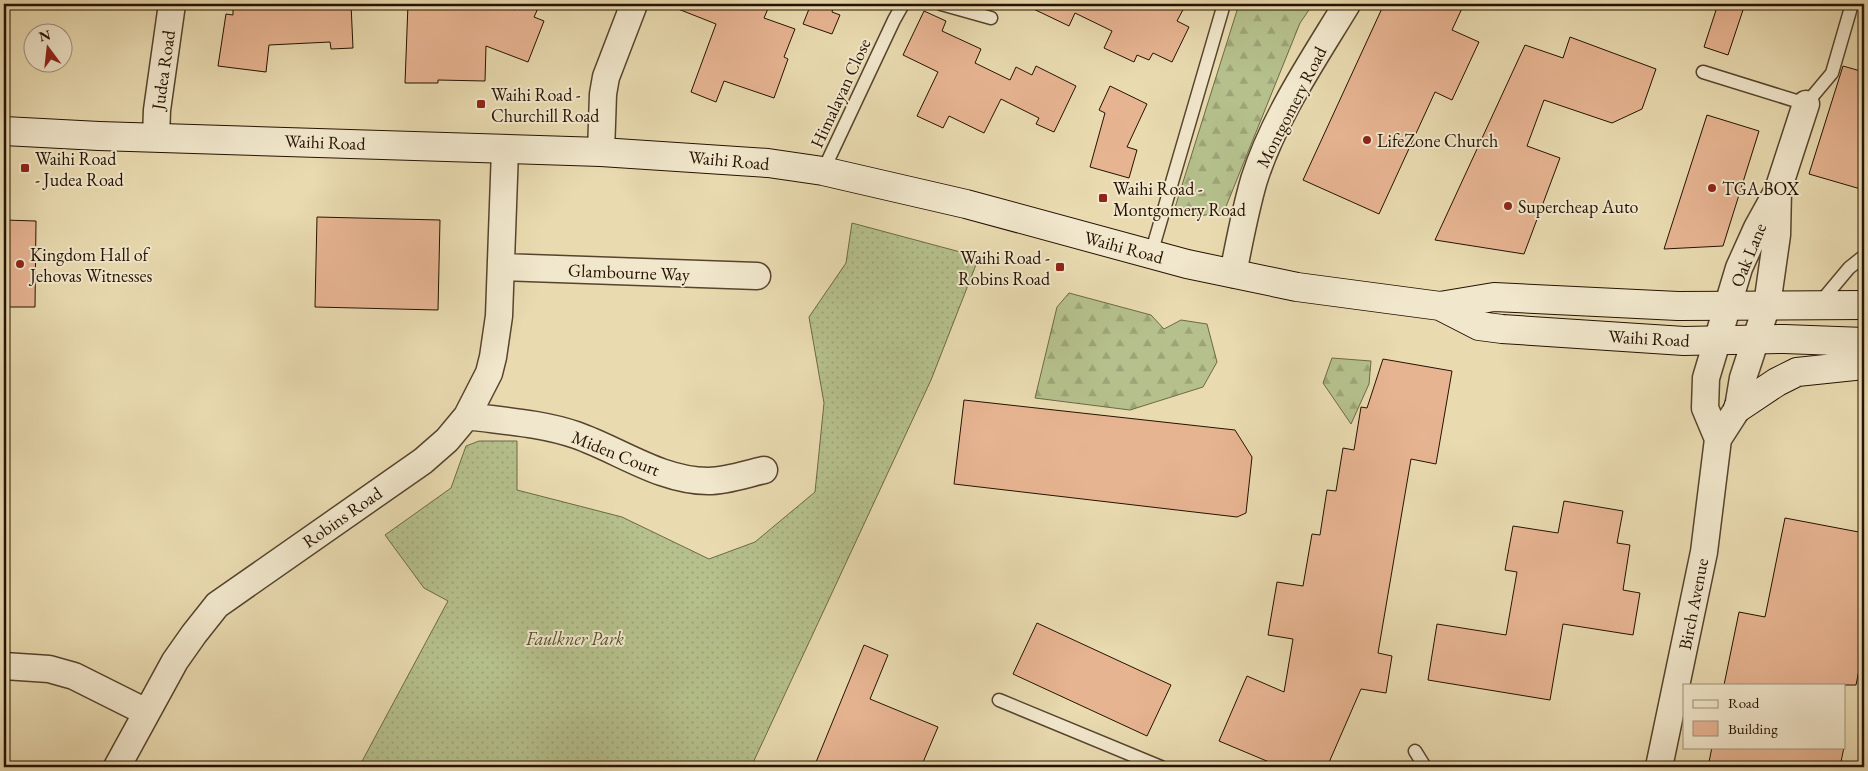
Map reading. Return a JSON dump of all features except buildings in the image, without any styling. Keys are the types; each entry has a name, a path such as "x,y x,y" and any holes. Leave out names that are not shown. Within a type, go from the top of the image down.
{"main road":[{"name":"Waihi Road","path":"4,131 601,152 760,162 823,171 966,204 1233,274 1297,287 1440,306 1494,297 1678,306 1722,323 1761,323 1818,305 1864,305"},
{"name":"Waihi Road","path":"1440,306 1479,326 1502,329 1681,341 1722,323 1761,323 1784,339 1864,342"},
{"path":"1738,408 1777,382 1797,372 1864,365"}],"street":[{"name":"Judea Road","path":"156,137 157,110 172,4"},
{"path":"601,152 603,94 606,78 634,4"},
{"name":"Montgomery Road","path":"1233,274 1254,180 1268,146 1295,90 1347,4"},
{"name":"Oak Lane","path":"1722,323 1739,268 1757,228 1778,190 1806,104"},
{"name":"Robins Road","path":"117,767 175,661 217,605 423,460 446,440 467,416 488,373 498,336 505,150"},
{"name":"Oak Lane","path":"1761,323 1777,235 1778,190"},
{"name":"Glambourne Way","path":"501,267 757,276"},
{"name":"Birch Avenue","path":"1718,439 1705,408 1706,378 1722,323"},
{"name":"Birch Avenue","path":"1659,767 1704,552 1718,439 1738,408 1743,378 1761,323"},
{"name":"Miden Court","path":"467,416 555,429 577,435 616,454 671,475 692,479 724,480 764,470"},
{"path":"4,666 49,669 74,676 146,712"}],"lane":[{"name":"Himalayan Close","path":"823,171 894,20 904,4"},
{"path":"941,4 991,18"},
{"path":"1151,254 1224,4"},
{"name":"Oak Lane","path":"1806,104 1832,73 1852,4"},
{"path":"1703,72 1806,104"},
{"path":"1818,305 1849,268 1864,256"},
{"path":"999,700 1161,767"},
{"path":"1415,751 1425,767"}],"green space":[{"path":"1239,4 1313,4 1300,23 1223,214 1172,217"},
{"name":"Faulkner Park","path":"852,223 979,257 931,380 751,767 359,767 448,601 424,588 385,535 451,488 466,446 479,441 517,441 517,490 622,517 709,559 755,542 815,492 824,403 809,317 846,263"},
{"path":"1069,293 1151,315 1164,329 1181,320 1207,324 1217,362 1203,387 1130,410 1035,398 1057,307"},
{"path":"1332,358 1371,361 1369,384 1351,424 1323,383"}],"place":[{"name":"Waihi Road - Churchill Road","path":"481,104"},
{"name":"LifeZone Church","path":"1367,140"},
{"name":"Waihi Road - Judea Road","path":"25,168"},
{"name":"TGA BOX","path":"1712,188"},
{"name":"Waihi Road - Montgomery Road","path":"1103,198"},
{"name":"Supercheap Auto","path":"1508,206"},
{"name":"Kingdom Hall of Jehovas Witnesses","path":"20,264"},
{"name":"Waihi Road - Robins Road","path":"1060,267"}]}
